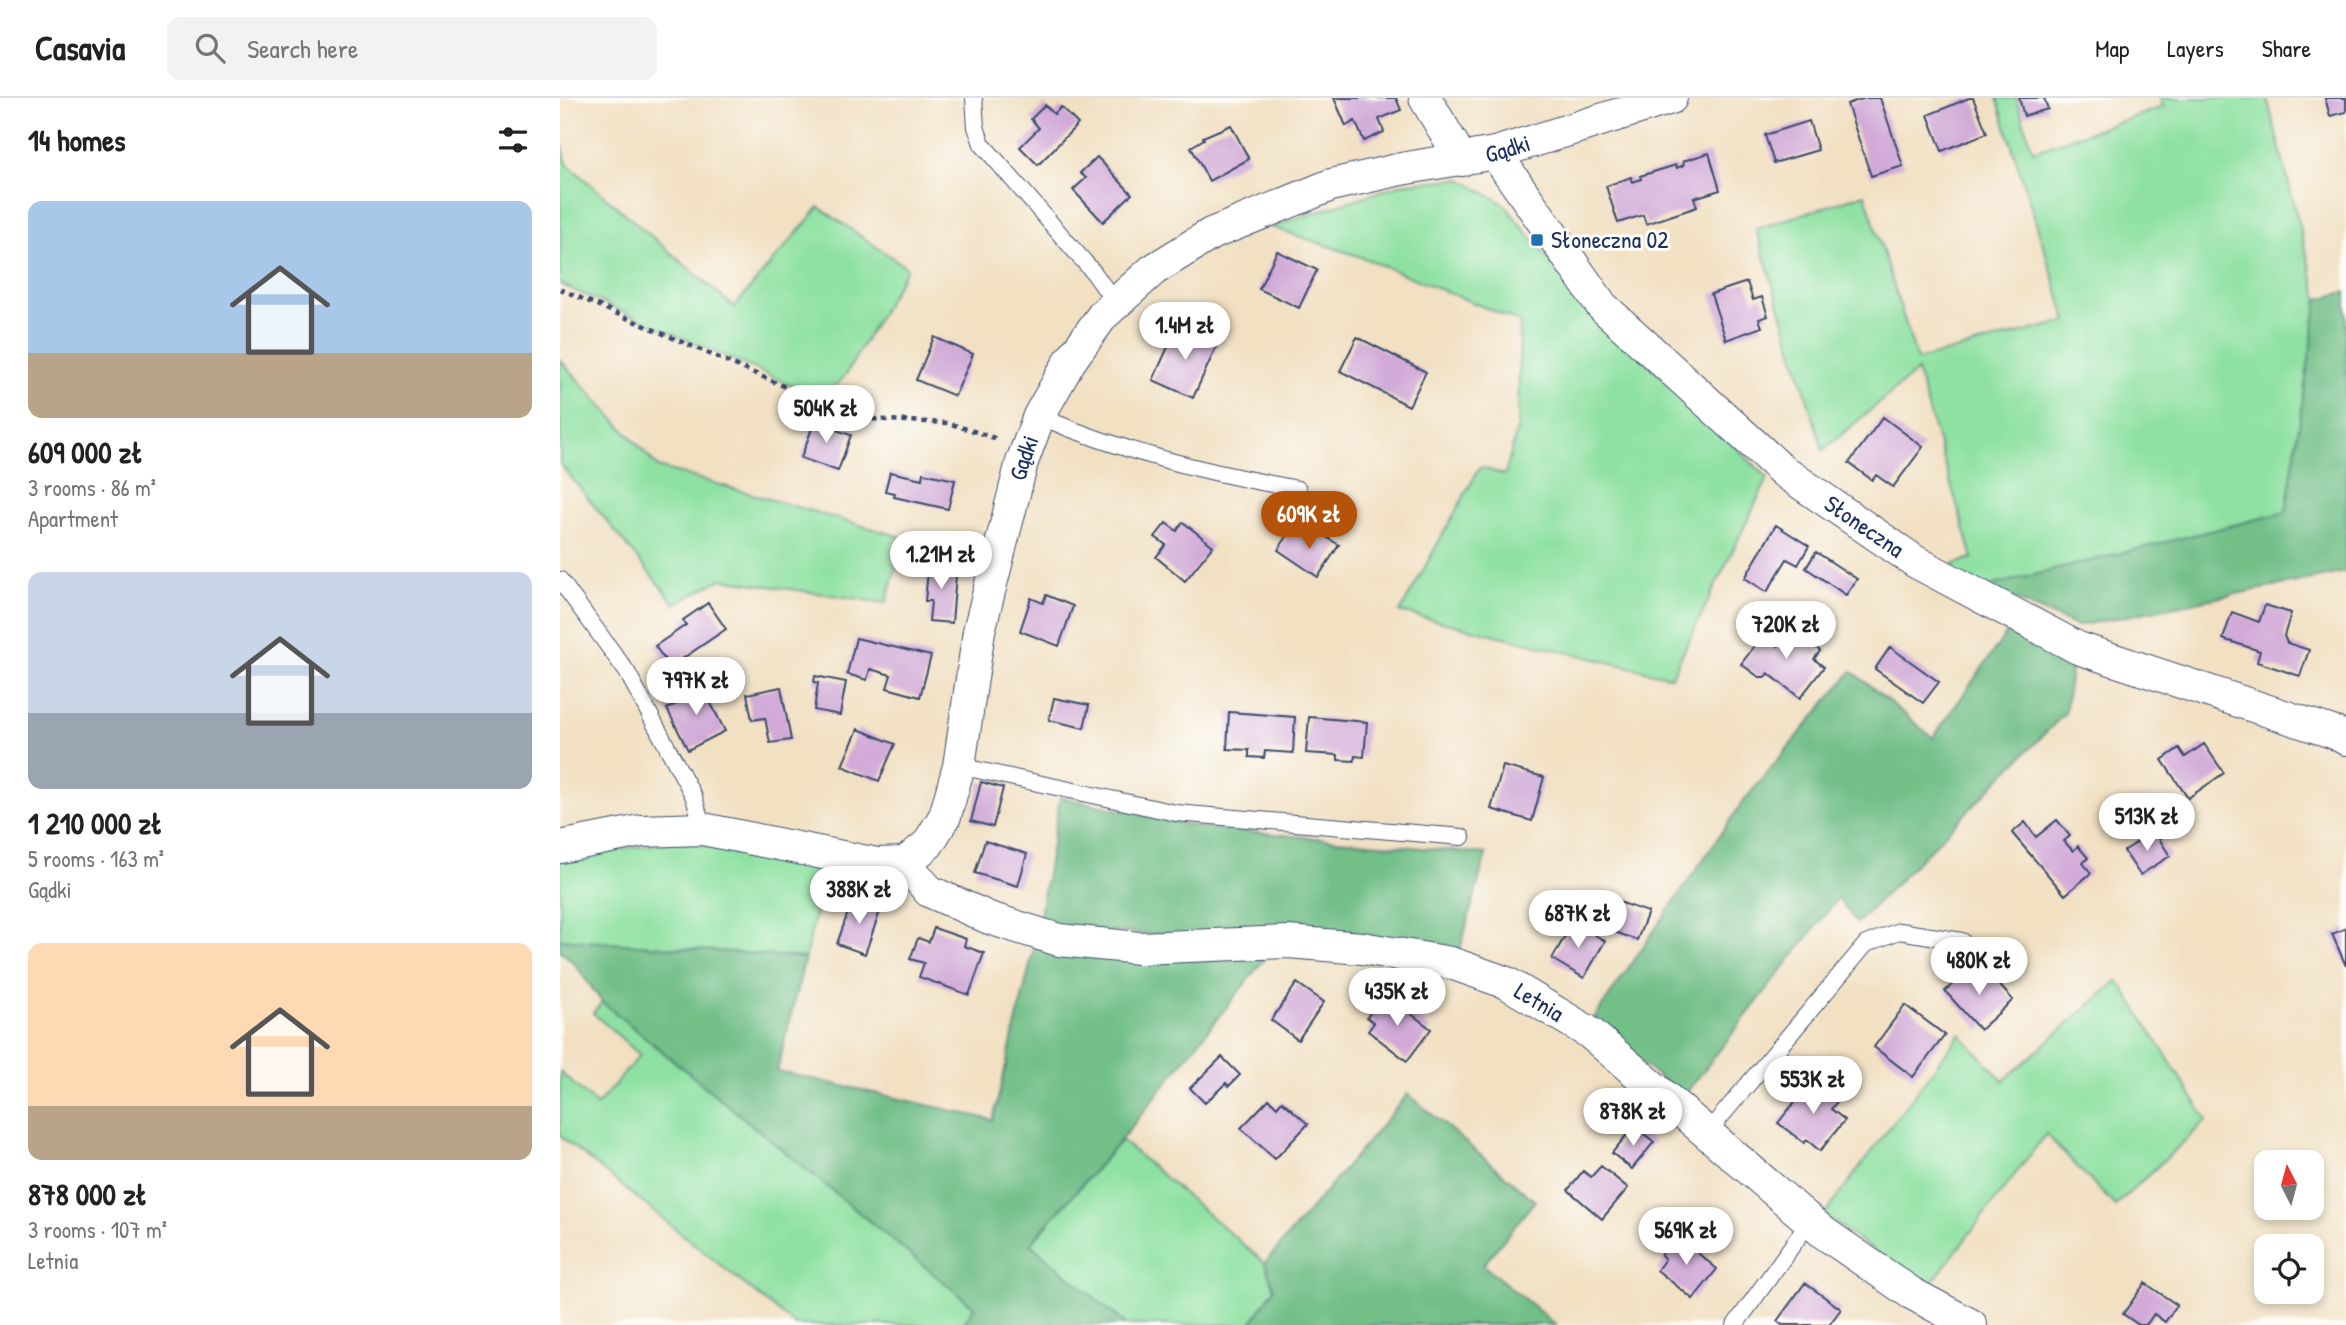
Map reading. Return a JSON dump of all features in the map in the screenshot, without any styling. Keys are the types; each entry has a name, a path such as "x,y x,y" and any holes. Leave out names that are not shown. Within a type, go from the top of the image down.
{"street":[{"path":"1425,98 1462,160"},
{"name":"Gądki","path":"905,863 928,844 945,816 960,766 979,631 1027,449 1039,416 1070,360 1103,315 1153,270 1210,233 1331,185 1401,169 1495,153 1671,98"},
{"name":"Słoneczna","path":"1495,153 1602,306 1783,471 1916,562 2078,648 2342,731"},
{"path":"560,847 641,831 703,829 877,864 905,863"},
{"name":"Letnia","path":"905,863 929,891 989,918 1059,940 1139,948 1288,942 1362,948 1451,963 1507,983 1590,1033 1810,1222 1911,1293 1970,1325"}],"lane":[{"path":"974,98 976,127 982,144 1094,273 1116,304"},
{"path":"1039,416 1087,437 1198,469 1298,489"},
{"path":"560,580 627,672 694,797 703,829"},
{"path":"960,766 1176,813 1462,837"},
{"path":"1707,1133 1866,944 1899,931 1962,941"},
{"path":"1735,1325 1810,1222"}],"path":[{"path":"560,289 816,400 850,418 948,423 1027,449"}],"green space":[{"path":"1997,98 2016,98 2033,151 2163,107 2160,98 2267,98 2318,299 2286,512 1986,587 1948,571 1954,564 1973,558 1917,371 1823,450 1756,229 1865,194 1917,360 2067,321"},
{"path":"560,137 567,164 734,307 819,207 907,268 845,376 823,399 560,284"},
{"path":"1461,179 1504,204 1583,302 1768,478 1671,677 1400,612 1480,467 1505,475 1518,425 1520,322 1364,258 1271,227 1405,183"},
{"path":"2346,292 2346,572 2077,626 1986,587 2286,512 2318,299"},
{"path":"560,360 658,467 905,538 886,603 721,579 675,604 560,464"},
{"path":"2010,628 2073,657 2065,713 1857,923 1838,898 1683,1097 1592,1021 1742,803 1852,671 1933,738"},
{"path":"1060,797 1199,827 1486,854 1459,953 1038,927"},
{"path":"676,841 827,865 805,958 560,939 560,858"},
{"path":"560,939 805,958 777,1071 993,1120 1035,944 1270,952 1121,1140 1030,1244 1127,1325 963,1325 974,1307 602,1002 574,963 560,950"},
{"path":"2118,980 2207,1120 2115,1206 2046,1134 1927,1289 1824,1215 1960,1034 2003,1081"},
{"path":"602,1002 975,1307 963,1325 795,1325 560,1136 560,1072 597,1105 640,1055 593,1013"},
{"path":"1408,1094 1535,1201 1483,1265 1556,1325 1250,1325 1274,1289 1265,1263"},
{"path":"1121,1140 1265,1263 1274,1289 1250,1325 1127,1325 1030,1244"}],"building":[{"path":"1334,98 1396,98 1401,110 1379,119 1384,132 1364,141 1355,121 1346,126"},
{"path":"1865,98 1880,98 1903,166 1871,176 1847,104"},
{"path":"1973,98 1987,133 1942,151 1928,115"},
{"path":"2019,98 2044,98 2048,109 2024,116"},
{"path":"2325,98 2346,98 2346,112 2330,116"},
{"path":"1045,105 1054,114 1061,107 1078,124 1038,165 1020,147 1039,128 1031,119"},
{"path":"1809,121 1818,150 1774,163 1765,135"},
{"path":"1231,125 1249,159 1209,181 1191,147 1204,139 1203,137"},
{"path":"1709,153 1720,190 1694,198 1697,207 1646,224 1643,215 1618,223 1606,186 1631,177 1632,182 1641,179 1640,176 1676,165 1677,168 1684,165 1683,161"},
{"path":"1097,157 1132,194 1103,222 1073,190 1086,178 1080,173"},
{"path":"1277,251 1317,270 1299,308 1259,289"},
{"path":"1747,282 1753,300 1762,297 1768,316 1759,319 1762,327 1726,340 1711,294"},
{"path":"1178,325 1218,343 1193,398 1153,380"},
{"path":"934,337 973,354 955,396 916,380"},
{"path":"1357,337 1426,372 1409,406 1340,371"},
{"path":"817,415 830,420 828,427 851,435 838,471 801,458"},
{"path":"1883,417 1923,447 1893,487 1876,475 1872,480 1849,463"},
{"path":"890,472 922,479 923,473 955,480 948,509 894,497 895,493 885,491"},
{"path":"1183,522 1213,546 1185,581 1156,557 1166,545 1155,537 1166,523 1177,531"},
{"path":"1776,525 1809,546 1798,565 1787,559 1767,592 1745,578"},
{"path":"1292,529 1300,534 1303,530 1316,539 1320,533 1339,545 1318,577 1278,550"},
{"path":"1816,552 1857,579 1846,595 1806,568"},
{"path":"929,561 957,563 952,623 929,621 931,601 925,601"},
{"path":"1046,595 1073,606 1059,646 1020,631 1031,598 1043,603"},
{"path":"708,603 726,629 670,667 655,646 686,625 683,620"},
{"path":"2265,605 2291,613 2284,636 2287,643 2309,650 2300,676 2257,662 2260,651 2223,639 2232,612 2259,622"},
{"path":"1792,625 1820,651 1814,659 1824,667 1800,698 1768,673 1765,677 1759,677 1741,664 1763,635 1778,646"},
{"path":"856,638 931,656 920,697 887,688 891,675 870,669 867,680 847,674"},
{"path":"1890,647 1939,682 1923,703 1875,669"},
{"path":"815,676 846,682 840,715 814,710 818,683 814,682"},
{"path":"699,680 725,731 688,750 667,709 685,699 681,690"},
{"path":"781,687 791,740 770,743 765,718 752,720 747,694"},
{"path":"1054,698 1089,705 1084,728 1049,720"},
{"path":"1229,712 1295,717 1293,753 1265,751 1264,758 1249,757 1249,750 1227,749"},
{"path":"1309,717 1367,722 1364,757 1355,756 1354,761 1338,760 1338,755 1306,753"},
{"path":"858,729 895,744 879,781 842,766"},
{"path":"2204,744 2224,773 2188,798 2162,760 2179,748 2185,757"},
{"path":"1503,766 1544,777 1532,821 1491,809"},
{"path":"981,782 1003,788 993,827 971,821"},
{"path":"2057,820 2070,836 2064,841 2073,851 2078,846 2088,858 2083,863 2091,873 2065,895 2012,833 2025,822 2036,837"},
{"path":"2154,831 2170,856 2140,875 2124,851"},
{"path":"985,841 1027,854 1018,886 975,873"},
{"path":"853,898 881,908 865,954 837,944"},
{"path":"1619,902 1648,912 1637,940 1609,930"},
{"path":"1573,922 1605,941 1584,978 1552,959"},
{"path":"934,928 966,939 964,946 984,953 969,995 919,977 924,963 910,959 918,938 929,942"},
{"path":"2346,928 2346,966 2332,934"},
{"path":"1982,966 2013,1000 1980,1030 1945,991 1963,975 1967,979"},
{"path":"1297,983 1324,1002 1298,1040 1271,1020"},
{"path":"1385,994 1431,1029 1407,1061 1368,1031 1374,1023 1367,1017"},
{"path":"1905,1005 1945,1035 1913,1077 1874,1047"},
{"path":"1222,1057 1240,1075 1229,1086 1226,1083 1205,1103 1190,1088"},
{"path":"1814,1078 1840,1098 1831,1109 1845,1120 1820,1151 1807,1140 1804,1143 1778,1123"},
{"path":"1269,1099 1277,1107 1282,1101 1308,1124 1275,1159 1241,1128"},
{"path":"1634,1126 1654,1142 1632,1169 1612,1153"},
{"path":"1601,1166 1628,1188 1602,1219 1568,1190 1583,1171 1591,1177"},
{"path":"1676,1235 1717,1269 1693,1299 1657,1270 1665,1259 1661,1255"},
{"path":"1805,1283 1841,1309 1829,1325 1782,1325 1777,1321"},
{"path":"2145,1283 2177,1305 2165,1322 2154,1314 2146,1325 2139,1325 2123,1314"}],"place":[{"name":"Słoneczna 02","path":"1537,240"}]}
